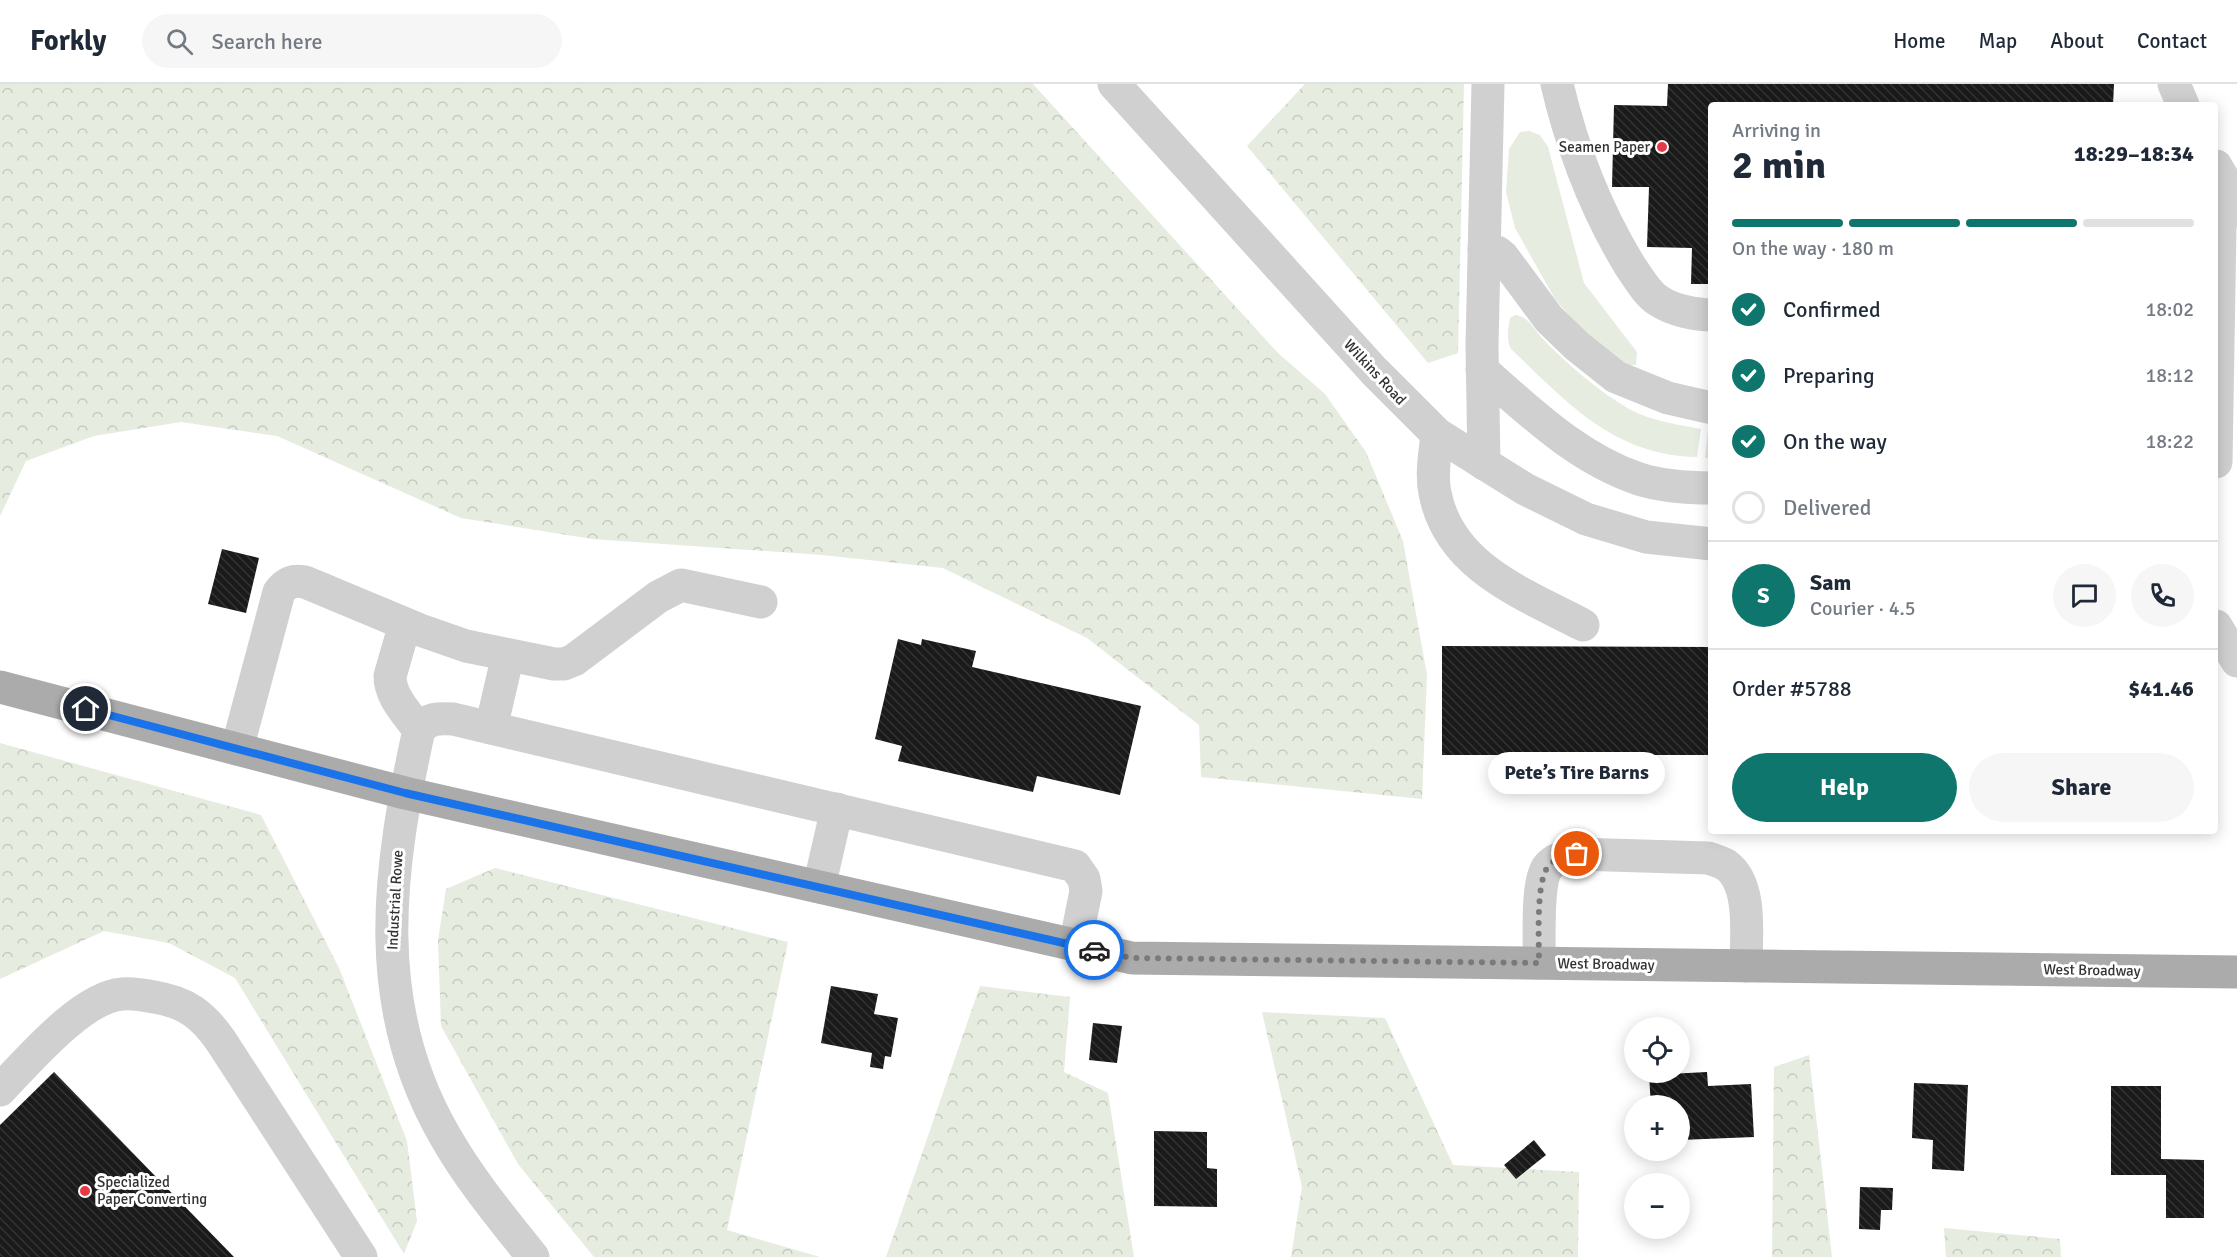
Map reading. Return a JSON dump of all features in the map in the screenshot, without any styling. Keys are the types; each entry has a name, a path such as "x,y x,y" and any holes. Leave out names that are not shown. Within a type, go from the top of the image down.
{"main road":[{"name":"West Broadway","path":"0,687 405,793 1132,958 2237,972"}],"street":[{"name":"Wilkins Road","path":"1114,84 1374,371 1414,414 1437,434 1546,501 1607,527 1646,537 1708,544"},
{"path":"1484,464 1482,370 1488,84"},
{"path":"1557,84 1571,138 1592,194 1615,241 1641,282 1658,301 1677,308 1708,314"},
{"path":"2174,84 2181,102"},
{"path":"2218,169 2235,195 2224,204 2220,227 2218,345"},
{"path":"1484,249 1497,252 1503,257 1549,319 1577,346 1616,377 1668,398 1708,407"},
{"path":"1482,370 1548,427 1608,466 1641,480 1688,488 1708,488"},
{"path":"1437,434 1434,491 1450,535 1474,562 1499,581 1583,625"},
{"path":"2218,463 2237,463"},
{"path":"237,749 279,592 285,584 294,580 305,582 405,624 466,646 554,664 564,664 574,660 658,597 681,585 761,602"},
{"path":"405,624 390,676 390,684 392,693 419,730 424,723 437,718 453,719 1076,866 1084,879 1086,891 1075,946"},
{"path":"2218,629 2237,661"},
{"path":"490,728 508,655"},
{"name":"Industrial Rowe","path":"419,730 405,793 393,882 390,939 394,984 402,1027 414,1067 444,1135 482,1193 533,1257"},
{"path":"819,887 837,809"},
{"path":"1539,963 1541,880 1548,866 1560,857 1577,854 1708,858 1726,866 1741,884 1745,904 1746,966"},
{"path":"0,1090 57,1032 96,1002 121,994 170,999 189,1008 207,1022 361,1257"}],"green space":[{"path":"0,84 1033,84 1278,353 1325,394 1366,452 1403,541 1427,675 1422,799 1201,777 1199,725 1087,638 943,568 822,555 592,539 461,518 277,436 181,422 94,436 26,461 0,516"},
{"path":"1305,84 1464,84 1458,353 1428,363 1247,146"},
{"path":"1529,131 1540,135 1548,147 1584,283 1637,352 1636,365 1628,365 1615,358 1576,324 1555,299 1515,228 1506,192 1509,149 1520,132"},
{"path":"1515,315 1527,320 1542,338 1583,377 1629,409 1673,424 1701,429 1697,457 1667,454 1641,447 1616,436 1573,406 1511,349 1508,330 1510,318"},
{"path":"1708,429 1708,458 1705,458"},
{"path":"0,743 261,815 339,968 407,1141 417,1221 404,1254 235,978 169,943 104,931 0,979"},
{"path":"495,868 788,942 727,1230 820,1257 594,1257 518,1164 441,1026 438,940 446,889"},
{"path":"980,986 1070,997 1064,1072 1108,1093 1134,1257 886,1257"},
{"path":"1262,1012 1385,1018 1453,1165 1579,1172 1578,1257 1291,1257 1302,1187"},
{"path":"1809,1055 1832,1257 1772,1257 1774,1067"},
{"path":"1944,1228 2060,1239 2061,1257 1946,1257"}],"building":[{"name":"Seamen Paper","path":"1668,84 2114,84 2113,102 1708,102 1708,284 1691,284 1692,248 1647,247 1649,187 1612,187 1614,105 1667,106"},
{"path":"222,549 259,558 246,613 208,604"},
{"path":"898,639 921,645 922,639 976,651 972,667 1141,706 1120,795 1037,776 1033,792 898,761 902,746 875,739"},
{"path":"1442,646 1708,647 1708,755 1442,755"},
{"path":"831,986 878,994 874,1014 898,1018 891,1057 885,1056 883,1069 870,1067 872,1053 821,1043"},
{"path":"1093,1023 1122,1026 1117,1063 1089,1060"},
{"name":"Specialized Paper Converting","path":"54,1072 234,1257 0,1257 0,1125"},
{"path":"1707,1072 1708,1086 1751,1084 1754,1137 1690,1140 1690,1095 1650,1095 1650,1083 1690,1083 1690,1073"},
{"path":"1914,1083 1968,1085 1964,1171 1932,1169 1933,1140 1912,1138"},
{"path":"2111,1086 2161,1086 2161,1159 2204,1160 2204,1218 2166,1218 2166,1175 2111,1175"},
{"path":"1154,1131 1207,1132 1207,1168 1217,1169 1217,1207 1154,1206"},
{"path":"1534,1140 1546,1155 1516,1179 1504,1165"},
{"path":"1860,1187 1893,1188 1892,1210 1881,1210 1880,1230 1859,1229"}],"way so far":[{"path":"1094,950 1132,958 1539,963 1541,880 1548,866 1560,857 1577,854"}],"place":[{"name":"Seamen Paper","path":"1662,147"},
{"name":"Pete’s Tire Barns","path":"1577,854"},
{"name":"Specialized Paper Converting","path":"85,1191"}],"route":[{"path":"86,709 405,793 1094,950"}]}
